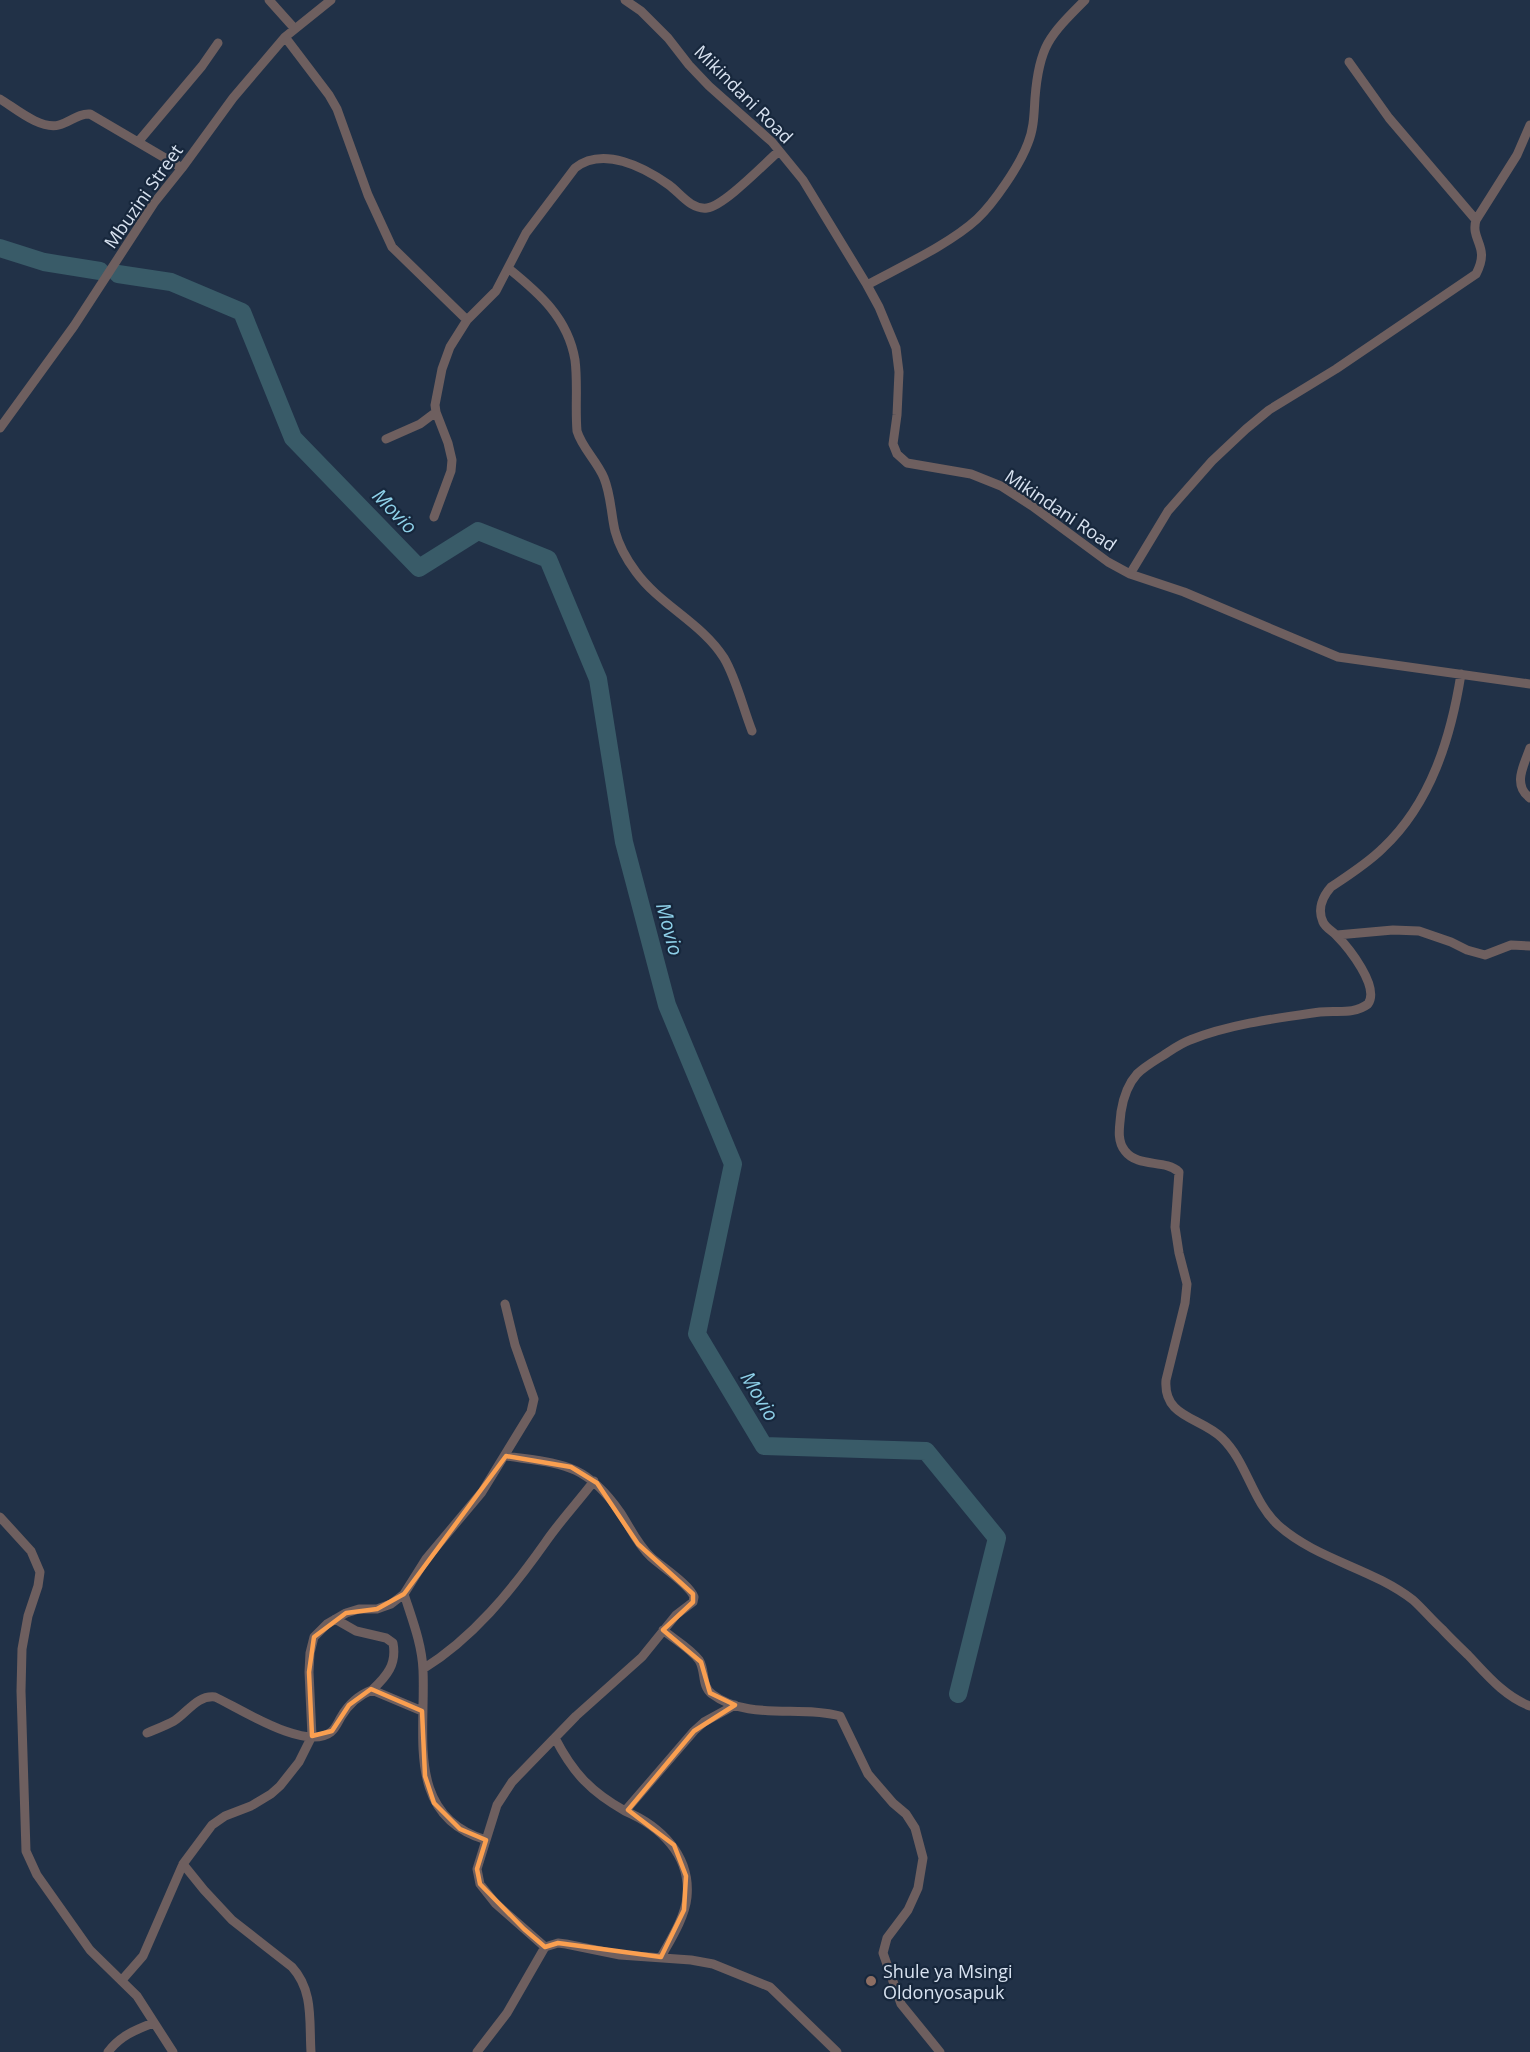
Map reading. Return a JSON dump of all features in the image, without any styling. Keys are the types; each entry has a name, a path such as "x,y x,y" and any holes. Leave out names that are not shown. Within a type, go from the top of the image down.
{"street":[{"path":"269,0 295,29"},
{"name":"Mbuzini Street","path":"0,428 74,326 154,203 244,84 285,37 331,0"},
{"name":"Mikindani Road","path":"625,0 641,11 669,38 689,65 709,86 766,136 779,151 803,180 867,285 896,348 899,372 893,444 897,454 907,463 971,474 1001,486 1032,506 1107,562 1130,574 1194,596 1338,657 1530,684"},
{"path":"867,285 954,235 977,219 995,196 1017,166 1029,142 1037,74 1047,43 1055,30 1085,0"},
{"path":"285,37 337,109 368,195 392,247 466,320"},
{"path":"138,142 218,43"},
{"path":"1349,62 1396,126 1476,220"},
{"path":"0,99 49,126 90,114 182,168"},
{"path":"1130,574 1168,511 1212,462 1246,429 1269,410 1336,369 1476,274 1481,262 1482,248 1474,227 1476,220 1517,155 1530,126"},
{"path":"434,517 452,471 448,443 436,412 442,369 450,348 466,320 496,291 525,233 564,181 584,161 593,158 610,159 638,166 670,186 691,204 699,208 708,208 716,206 730,195 779,151"},
{"path":"508,268 536,291 552,308 566,330 575,362 579,438 605,480 615,533 623,552 652,590 703,635 724,659 752,731"},
{"path":"386,439 420,424 436,412"},
{"path":"1461,674 1450,732 1432,778 1418,804 1403,827 1383,848 1331,887 1324,895 1320,912 1323,923 1337,935 1365,975 1372,993 1368,1005 1354,1012 1324,1012 1276,1019 1190,1040 1136,1075 1129,1085 1122,1107 1119,1130 1120,1142 1125,1152 1144,1163 1174,1167 1179,1172 1175,1227 1187,1284 1185,1303 1173,1346 1165,1392 1175,1408 1220,1436 1230,1446 1263,1508 1277,1524 1294,1538 1313,1549 1372,1576 1413,1601 1493,1682 1512,1698 1530,1706"},
{"path":"1530,748 1520,785 1522,792 1530,798"},
{"path":"1337,935 1393,930 1419,931 1485,955 1511,945 1530,946"},
{"path":"122,1980 143,1956 183,1864 212,1825 225,1816 251,1806 271,1794 299,1762 312,1736 309,1700 310,1653 314,1637 335,1619 359,1609 377,1609 391,1604 404,1594 426,1559 482,1492 531,1412 534,1399 515,1345 505,1304"},
{"path":"506,1456 556,1462 571,1467 594,1481 621,1514 638,1544 693,1594 693,1602 675,1615 642,1657 576,1716 512,1782 497,1805 477,1869 480,1884 495,1903 544,1947"},
{"path":"423,1669 459,1644 515,1584 594,1481"},
{"path":"0,1517 31,1551 40,1572 22,1649 21,1691 26,1851 37,1875 90,1950 136,1996 173,2052"},
{"path":"404,1594 419,1640 423,1669 425,1776 434,1803 446,1818 460,1829 486,1840"},
{"path":"147,1733 172,1722 207,1696 215,1697 279,1729 312,1736 325,1735 332,1731 349,1705 372,1690 387,1676 395,1653 393,1643 386,1638 356,1631 335,1619"},
{"path":"663,1630 700,1662 705,1685 710,1693 723,1701 765,1711 840,1716 868,1774 893,1803 906,1814 915,1828 923,1858 918,1888 908,1910 887,1938 884,1953 901,2004 940,2052"},
{"path":"372,1690 422,1711"},
{"path":"625,1811 694,1731 704,1722 735,1705"},
{"path":"555,1738 577,1774 592,1790 649,1824 674,1845 686,1876 687,1897 684,1910 661,1957"},
{"path":"183,1864 232,1920 301,1976 310,2010 311,2052"},
{"path":"477,2052 507,2013 544,1947 558,1943 620,1955 691,1959 713,1964 770,1987 837,2052"},
{"path":"108,2052 127,2033 153,2023"}],"highlighted area":[{"path":"506,1456 571,1467 597,1483 638,1544 693,1594 693,1602 663,1630 701,1662 710,1693 735,1705 694,1731 628,1810 674,1845 686,1876 684,1910 661,1957 558,1943 545,1947 524,1929 480,1884 477,1869 486,1840 460,1829 434,1803 425,1776 422,1711 371,1689 349,1705 332,1731 312,1736 309,1672 314,1637 346,1613 377,1609 404,1594"}],"waterway":[{"name":"Movio","path":"0,248 44,262 100,271"},
{"name":"Movio","path":"118,274 171,282 242,312 293,438 419,568 478,531 548,559 598,679 624,842 667,1005 733,1164 697,1334 764,1446 926,1451 997,1538 958,1694"}],"place":[{"name":"Shule ya Msingi Oldonyosapuk","path":"871,1981"}]}
